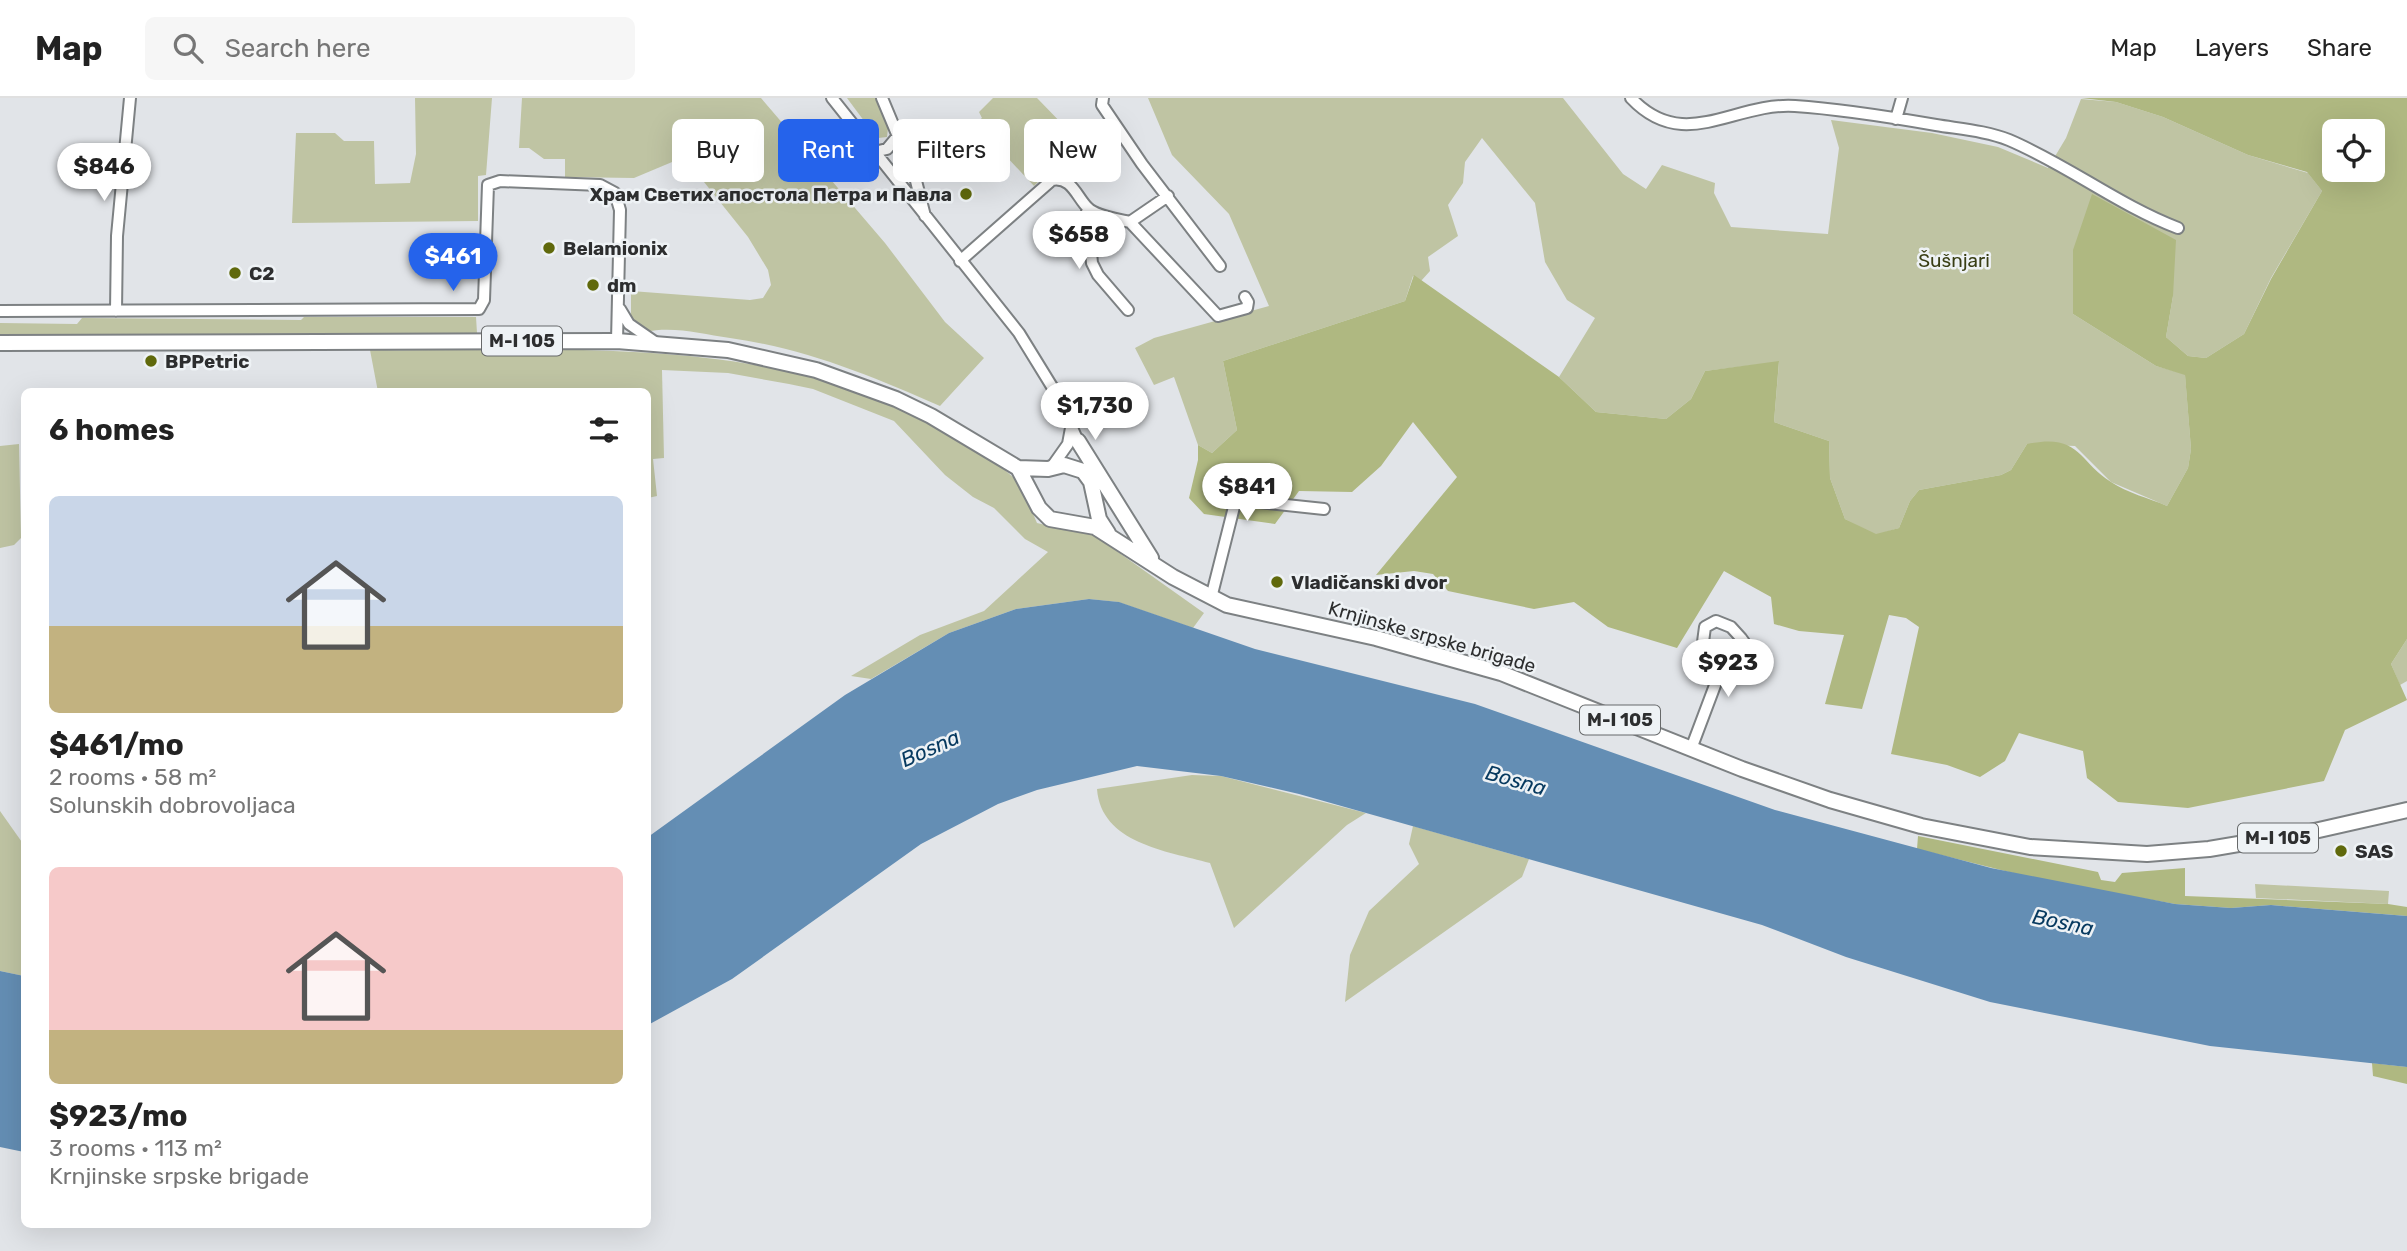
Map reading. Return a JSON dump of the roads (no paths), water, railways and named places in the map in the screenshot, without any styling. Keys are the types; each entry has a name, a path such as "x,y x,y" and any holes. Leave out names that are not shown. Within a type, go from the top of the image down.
{"main road":[{"name":"M-I 105","path":"0,343 617,341 655,342 759,356 850,382 931,416 1018,468 1050,519 1073,521 1110,535"},
{"path":"1078,441 1138,542 1158,568"},
{"name":"M-I 105","path":"1018,468 1071,465 1087,476 1099,519 1110,535"},
{"path":"1036,500 1037,483 1050,468"},
{"path":"1073,521 1084,514 1093,496"},
{"name":"Krnjinske srpske brigade","path":"1110,535 1158,568 1211,598 1244,609 1376,638 1501,673 1830,800 1921,826 1998,842 2077,852 2147,854 2209,849 2310,832 2406,809"}],"street":[{"path":"116,311 117,236 130,98"},
{"path":"832,98 848,119"},
{"path":"882,98 893,127"},
{"path":"1103,98 1102,105 1128,146 1220,266"},
{"path":"1631,98 1647,114 1688,126 1780,102 2005,138 2037,153 2119,202 2178,228"},
{"path":"1896,119 1902,98"},
{"path":"879,151 887,149 893,142"},
{"path":"879,158 893,175"},
{"path":"960,261 1052,180 1061,180 1081,195 1087,208 1092,263 1098,275 1128,310"},
{"path":"0,312 479,309 484,300 485,188 500,181 600,185 615,193 620,210 617,341"},
{"path":"898,182 1019,333 1069,418 1087,476"},
{"path":"916,182 926,218"},
{"path":"1130,222 1168,196"},
{"path":"1087,208 1130,222 1217,316 1247,308 1245,297"},
{"path":"619,305 629,324 655,342"},
{"path":"1050,468 1068,444 1069,418"},
{"path":"1211,598 1236,503 1240,500 1324,509"},
{"path":"1691,748 1723,664 1703,642 1705,627 1716,621 1731,627 1762,667"}],"water":[{"name":"Bosna","path":"1089,599 1119,602 1255,649 1475,704 1775,810 1991,868 2175,904 2231,908 2271,905 2407,916 2407,1067 2210,1046 1990,1002 1846,957 1762,925 1299,794 1221,776 1137,766 1037,790 998,804 921,844 732,979 651,1023 651,835 845,695 949,633 1016,609"},
{"path":"0,971 21,975 21,1151 0,1147"}],"place":[{"name":"Храм Светих апостола Петра и Павла","path":"966,194"},
{"name":"Belamionix","path":"549,248"},
{"name":"C2","path":"235,273"},
{"name":"dm","path":"593,285"},
{"name":"BPPetric","path":"151,361"},
{"name":"Vladičanski dvor","path":"1277,582"},
{"name":"SAS","path":"2341,851"}],"park label":[{"name":"Šušnjari","path":"1954,260"}]}
